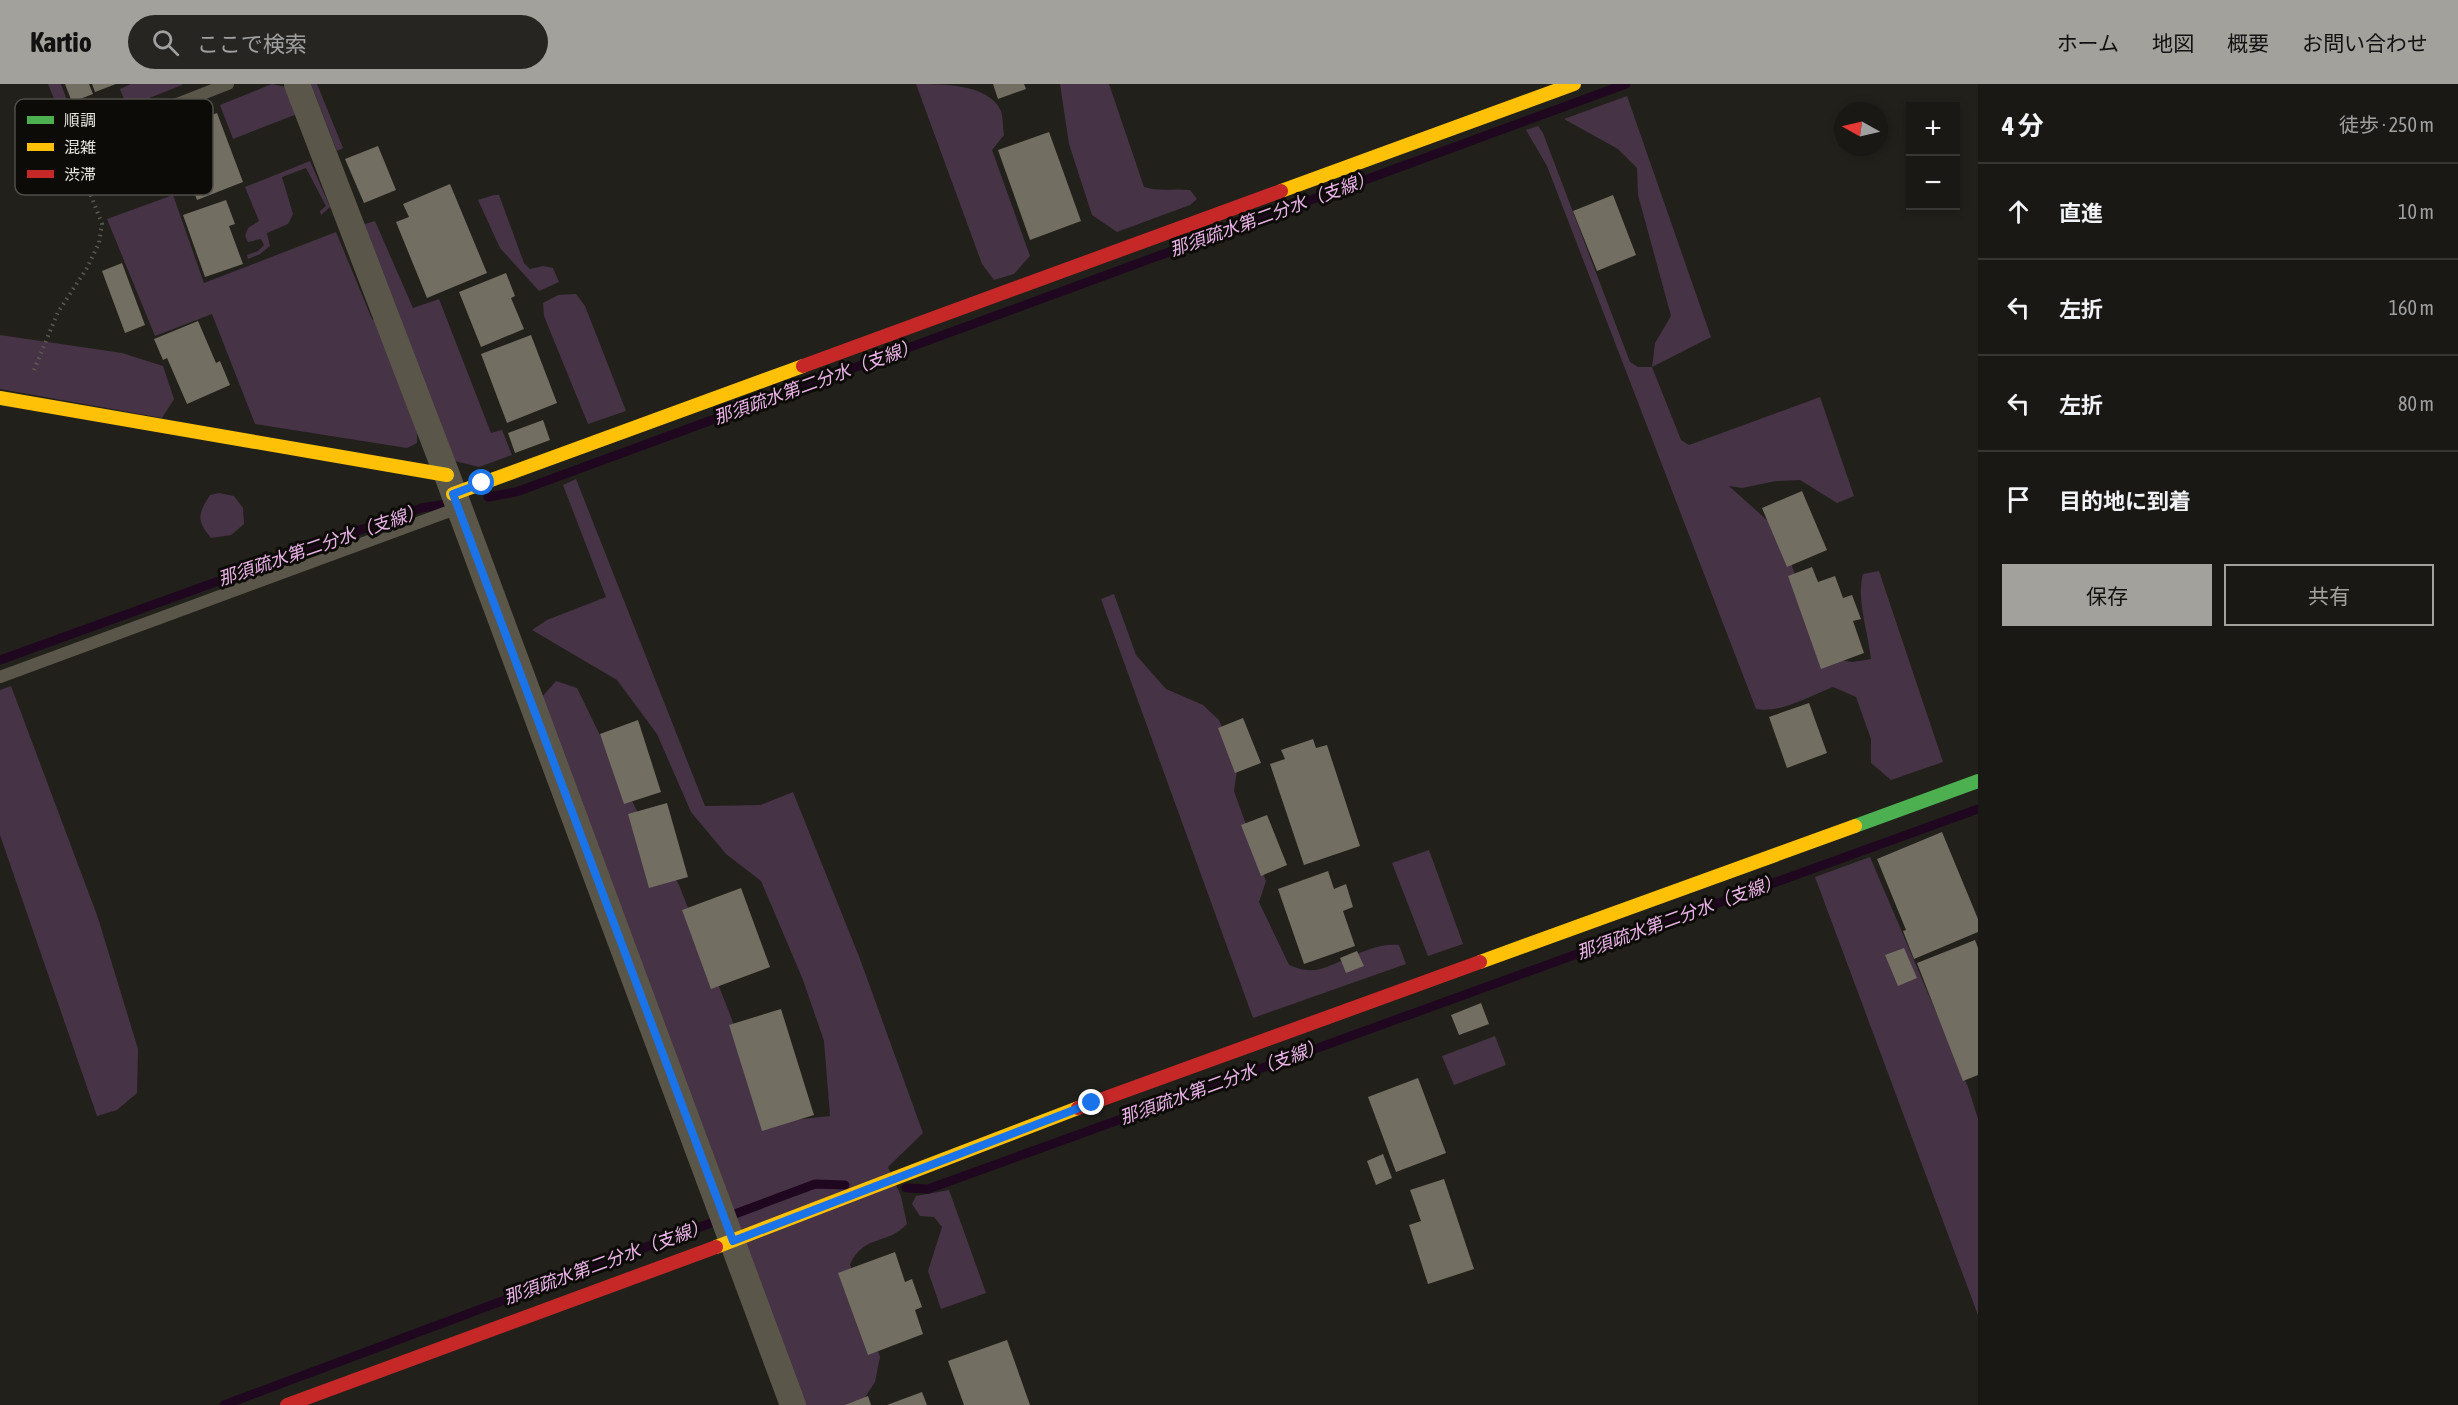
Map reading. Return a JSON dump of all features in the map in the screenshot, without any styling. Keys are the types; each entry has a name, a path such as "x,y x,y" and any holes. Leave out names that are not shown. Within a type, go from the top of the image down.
{"street":[{"path":"297,84 453,492 793,1405"},
{"path":"0,398 453,492 1574,84"},
{"path":"287,1405 733,1241 1092,1103 1978,781"}],"lane":[{"path":"190,99 228,84"},
{"path":"0,677 453,492"}],"path":[{"path":"26,403 32,375 58,312 87,268 99,243 102,224 91,195"}],"shaded area":[{"path":"48,84 61,84 67,99 54,99"},
{"path":"131,84 182,84 147,99 124,99 120,89"},
{"path":"272,84 286,87 297,114 233,139 220,105"},
{"path":"311,84 317,84 343,148 337,151"},
{"path":"916,84 964,87 987,95 1001,111 1004,135 992,150 1030,256 1014,274 994,280 982,264"},
{"path":"1060,84 1109,84 1144,187 1190,190 1197,199 1190,205 1117,232 1092,215 1069,144"},
{"path":"1627,96 1711,337 1652,367 1655,343 1671,316 1638,195 1637,168 1618,149 1564,119"},
{"path":"1538,126 1543,133 1630,362 1638,367 1652,367 1681,440 1689,445 1820,397 1854,496 1837,503 1800,480 1776,481 1742,488 1729,486 1779,531 1826,658 1853,662 1871,659 1861,584 1863,574 1879,571 1943,762 1891,780 1871,763 1871,739 1856,697 1833,687 1786,706 1766,710 1756,709 1547,166 1526,130"},
{"path":"310,161 330,207 321,215 320,211 326,206 306,168 282,177 293,214 288,224 267,233 270,246 260,254 248,259 247,255 258,251 264,245 261,239 248,242 245,236 248,228 259,221 245,187"},
{"path":"173,195 204,283 336,232 372,319 381,326 417,428 417,443 407,448 255,424 212,314 155,336 107,219"},
{"path":"499,195 524,263 530,269 543,266 553,268 559,282 539,291 500,248 478,200"},
{"path":"375,221 413,308 439,299 491,433 502,430 512,455 479,467 455,461 362,225"},
{"path":"576,294 585,306 626,411 588,424 544,316 543,303 558,295"},
{"path":"0,335 122,353 163,366 174,399 162,418 0,389"},
{"path":"576,479 705,806 761,805 793,792 860,959 923,1133 888,1167 901,1196 907,1224 899,1231 863,1248 850,1264 880,1357 875,1382 860,1405 796,1405 542,697 556,681 577,688 637,811 679,885 731,1017 767,1123 830,1116 824,1041 803,980 761,881 726,854 691,812 657,734 617,680 532,630 547,620 606,597 563,485"},
{"path":"219,493 234,496 243,508 244,524 231,535 211,538 200,517 210,495"},
{"path":"1114,594 1136,655 1166,689 1203,705 1219,720 1238,764 1234,791 1266,881 1259,902 1289,965 1317,970 1362,952 1387,945 1399,945 1406,964 1253,1018 1101,599"},
{"path":"11,686 98,918 138,1049 137,1093 117,1110 97,1116 0,835 0,690"},
{"path":"1429,850 1463,944 1428,956 1392,863"},
{"path":"1870,857 1968,1087 1978,1119 1978,1315 1815,877"},
{"path":"1495,1036 1506,1065 1454,1085 1442,1056"},
{"path":"949,1190 986,1293 941,1309 928,1271 942,1227 934,1217 920,1216 912,1204 916,1196"}],"building":[{"path":"65,84 89,84 93,94 80,99 71,99"},
{"path":"92,84 116,84 95,92"},
{"path":"993,84 1024,84 1026,89 998,99"},
{"path":"217,113 243,182 213,194 213,114"},
{"path":"1049,132 1081,221 1030,240 998,150"},
{"path":"378,146 396,190 364,203 345,159"},
{"path":"450,184 487,273 427,298 396,222 409,217 403,204"},
{"path":"195,195 210,195 197,200"},
{"path":"1613,195 1636,255 1597,271 1573,211"},
{"path":"226,200 235,224 229,226 243,264 205,277 183,215"},
{"path":"122,263 145,325 125,333 102,271"},
{"path":"506,273 515,296 511,298 524,329 481,347 459,292"},
{"path":"198,321 216,363 220,361 230,385 187,404 167,358 163,360 154,339"},
{"path":"531,335 557,403 507,423 481,354"},
{"path":"543,420 550,440 515,453 508,433"},
{"path":"1802,491 1827,550 1787,567 1762,508"},
{"path":"1812,567 1818,582 1835,576 1843,598 1852,595 1861,619 1853,621 1864,653 1821,669 1788,576"},
{"path":"1809,703 1827,753 1787,768 1769,717"},
{"path":"1243,718 1261,763 1235,773 1218,728"},
{"path":"638,720 661,792 624,804 600,734"},
{"path":"1313,739 1316,748 1327,745 1360,846 1304,865 1270,764 1285,759 1281,750"},
{"path":"667,803 688,877 649,888 628,814"},
{"path":"1267,815 1287,865 1261,876 1241,825"},
{"path":"1942,832 1978,919 1978,932 1914,959 1903,931 1906,930 1877,859"},
{"path":"1328,871 1334,889 1346,884 1353,907 1343,911 1355,946 1304,964 1278,889"},
{"path":"741,888 770,967 711,989 682,910"},
{"path":"1975,940 1978,948 1978,1075 1963,1081 1917,963"},
{"path":"1904,948 1917,978 1898,986 1885,955"},
{"path":"1357,951 1364,966 1346,973 1340,958"},
{"path":"1481,1003 1489,1024 1459,1035 1451,1015"},
{"path":"781,1009 814,1115 762,1131 729,1025"},
{"path":"1418,1078 1446,1153 1396,1172 1368,1097"},
{"path":"1383,1154 1392,1178 1376,1185 1367,1161"},
{"path":"1444,1179 1474,1269 1428,1284 1409,1225 1421,1221 1410,1190"},
{"path":"895,1252 905,1282 912,1279 922,1307 915,1310 923,1334 868,1355 838,1273"},
{"path":"1007,1340 1030,1405 964,1405 948,1361"},
{"path":"922,1392 927,1405 887,1405"},
{"path":"868,1396 871,1405 845,1405"}],"waterway":[{"name":"那須疏水第二分水（支線）","path":"488,497 516,492 1626,84"},
{"name":"那須疏水第二分水（支線）","path":"0,660 421,508 453,503"},
{"name":"那須疏水第二分水（支線）","path":"906,1188 928,1189 1978,809"},
{"name":"那須疏水第二分水（支線）","path":"224,1405 815,1184 845,1185"}],"traffic: fast":[{"path":"1855,826 1978,781"}],"traffic: slow":[{"path":"1281,191 1574,84"},
{"path":"453,494 803,366"},
{"path":"0,398 447,475"},
{"path":"1480,962 1855,826"},
{"path":"716,1247 1078,1108"}],"traffic: jam":[{"path":"803,366 1281,191"},
{"path":"1078,1108 1480,962"},
{"path":"287,1405 716,1247"}],"route":[{"path":"482,483 453,494 733,1241 1092,1103"}]}
